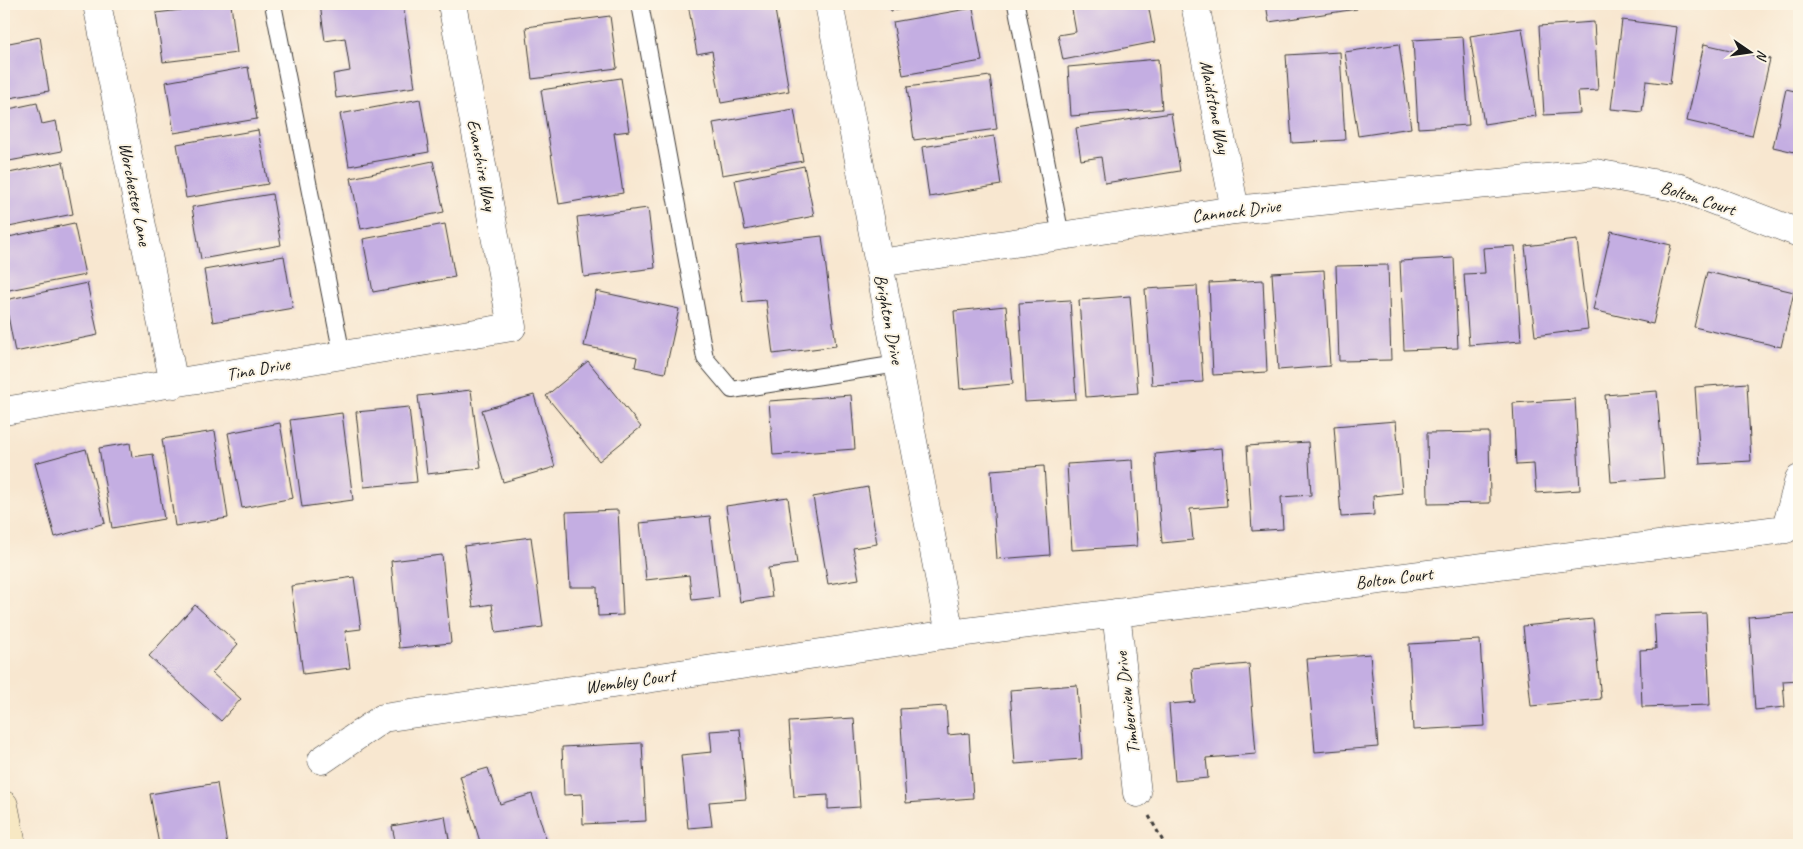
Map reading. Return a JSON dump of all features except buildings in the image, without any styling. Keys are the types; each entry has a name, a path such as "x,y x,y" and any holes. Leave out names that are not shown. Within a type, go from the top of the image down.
{"street":[{"name":"Worchester Lane","path":"96,4 174,384"},
{"name":"Evanshire Way","path":"452,4 512,327"},
{"name":"Brighton Drive","path":"829,4 950,634"},
{"name":"Maidstone Way","path":"1196,4 1235,210"},
{"name":"Cannock Drive","path":"879,263 1235,210 1595,173"},
{"name":"Bolton Court","path":"1595,173 1681,188 1799,233"},
{"name":"Tina Drive","path":"4,411 512,327"},
{"name":"Bolton Court","path":"950,634 1786,529 1799,479"},
{"name":"Timberview Drive","path":"1116,613 1137,793"},
{"name":"Wembley Court","path":"322,760 383,718 950,634"},
{"path":"4,805 12,845"}],"lane":[{"path":"273,4 342,355"},
{"path":"640,4 705,358 732,390 898,364"},
{"path":"1016,4 1062,236"}]}
